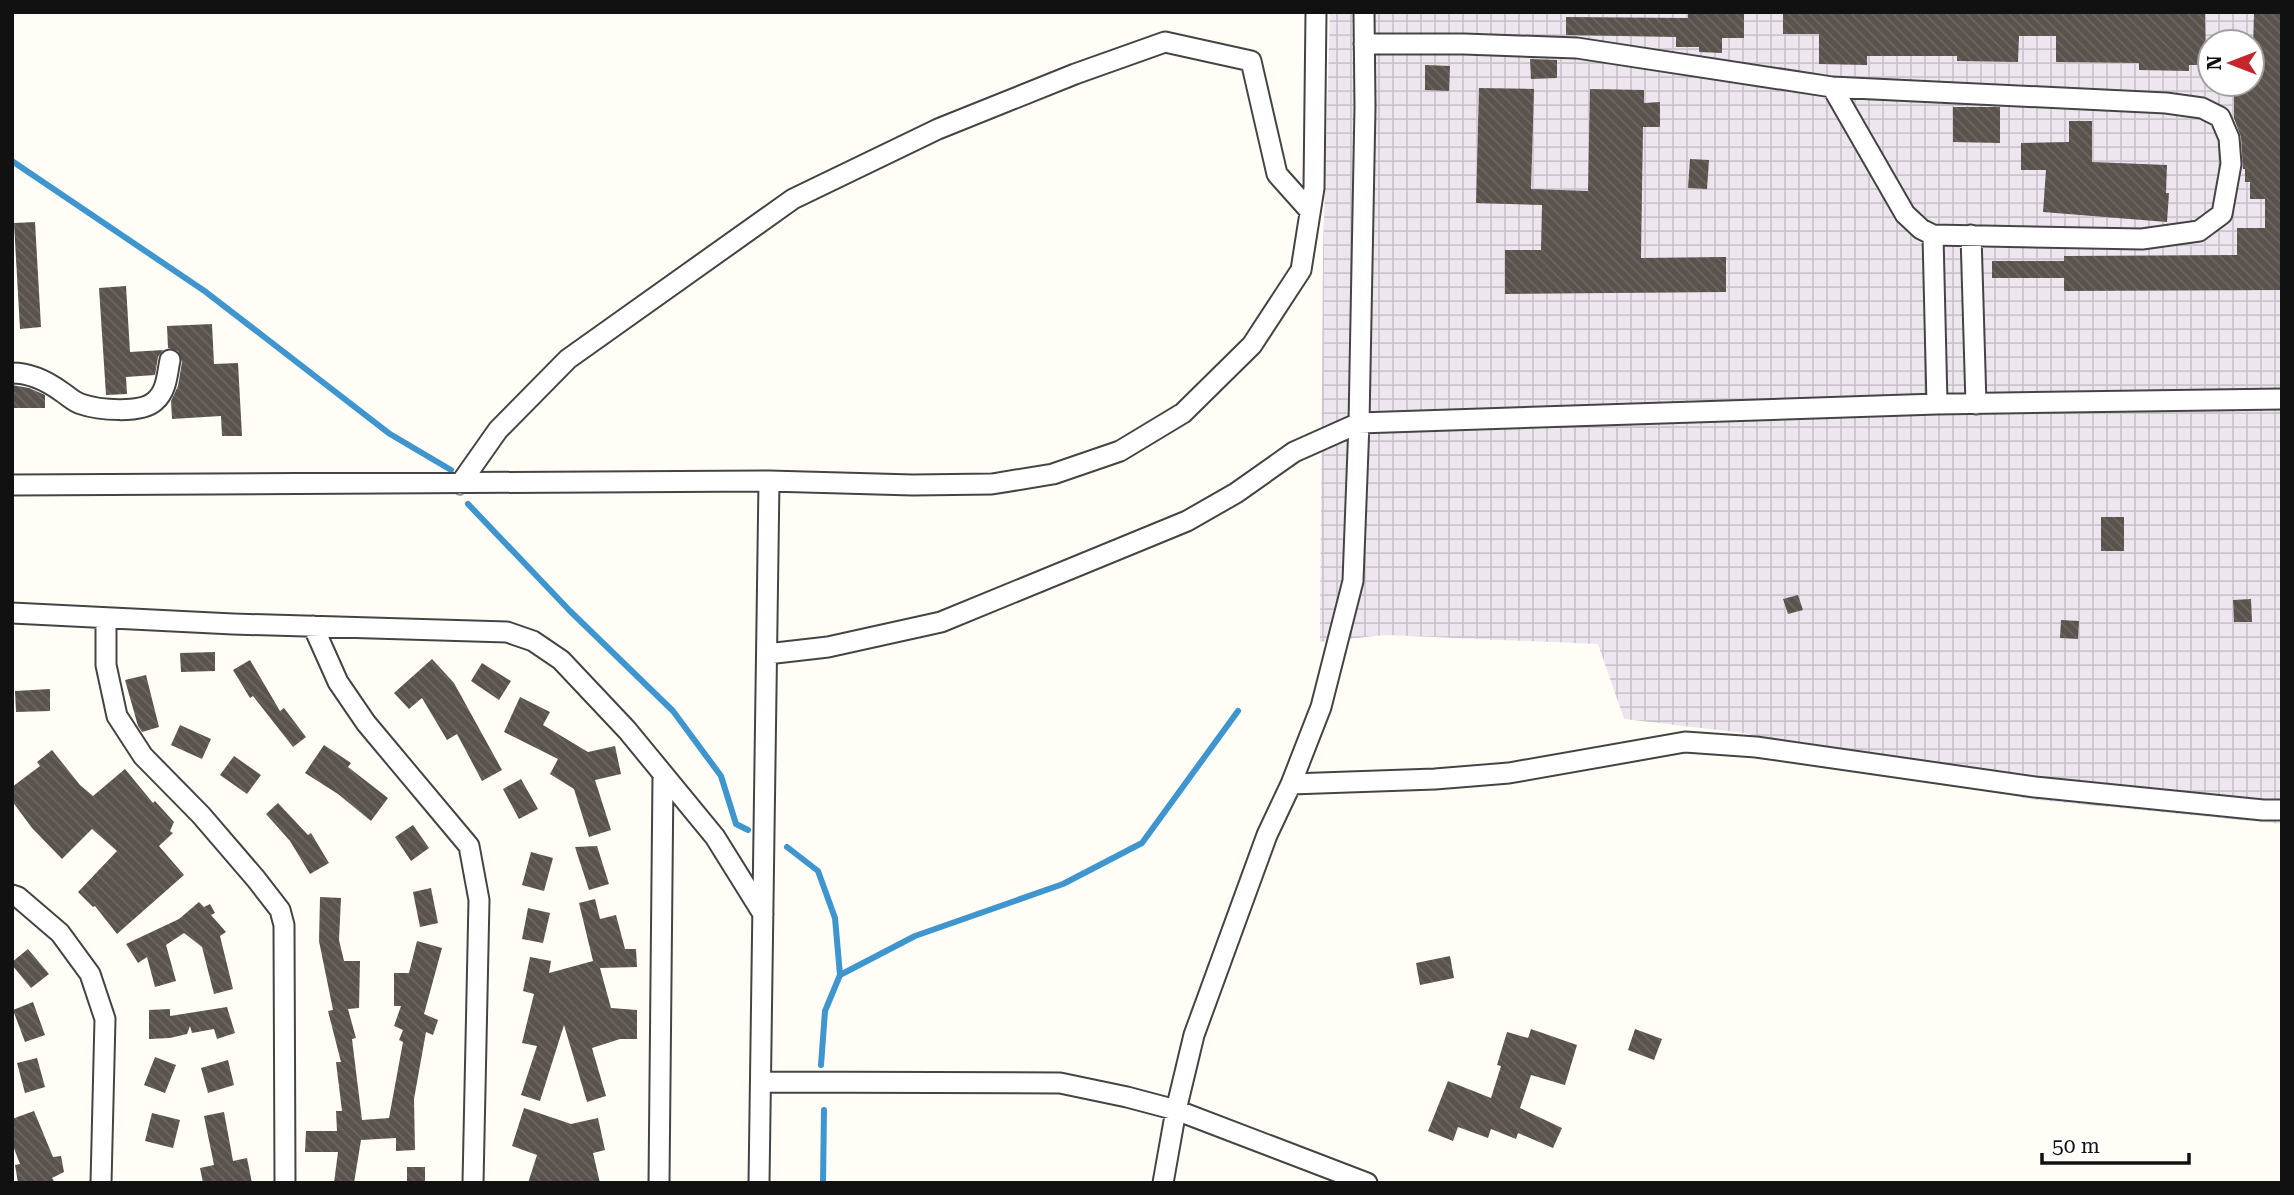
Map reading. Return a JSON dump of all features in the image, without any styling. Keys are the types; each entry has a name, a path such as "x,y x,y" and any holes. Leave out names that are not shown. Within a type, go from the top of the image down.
{"street":[{"path":"12,485 769,481 992,484 1053,474 1120,450 1183,413 1252,345 1301,270 1314,188 1315,12"},
{"path":"1163,1183 1176,1110 1194,1035 1267,835 1291,784 1321,707 1353,581 1359,422 1364,12"},
{"path":"460,484 498,430 568,359 793,199 939,129 1075,74 1165,42 1251,61 1277,174 1310,211"},
{"path":"1364,44 1577,48 1832,87 2166,103 2202,108 2220,117 2229,138 2231,164 2222,214 2199,231 2142,239 1933,235 1921,229 1905,214 1832,87"},
{"path":"1933,235 1937,404"},
{"path":"1971,235 1976,404"},
{"path":"12,373 25,373 51,384 79,404 104,409 135,409 155,402 165,386 170,360"},
{"path":"767,654 828,647 941,622 1187,521 1236,492 1294,452 1359,422 1937,404 2282,399"},
{"path":"759,1183 769,481"},
{"path":"12,613 507,632 533,641 561,660 642,746 663,776 715,837 763,914"},
{"path":"106,618 106,665 117,716 143,756 201,815 280,910 285,938 285,1183"},
{"path":"313,626 338,682 366,723 469,846 479,900 473,1183"},
{"path":"1291,784 1435,779 1509,773 1685,742 1756,747 2035,787 2282,810"},
{"path":"659,1183 663,776"},
{"path":"12,895 18,897 60,933 90,974 104,1019 101,1183"},
{"path":"761,1082 1060,1083 1176,1110 1367,1183"}],"shaded area":[{"path":"1330,12 2282,12 2282,824 2028,799 1744,733 1624,719 1598,644 1385,635 1320,642 1323,251"}],"building":[{"path":"1688,12 1744,12 1744,38 1722,38 1722,53 1699,52 1699,47 1676,47 1676,37 1566,35 1566,17 1688,18"},
{"path":"1783,12 2205,12 2205,28 2196,28 2196,65 2189,65 2189,71 2139,70 2139,63 2056,62 2056,36 2019,36 2018,62 1957,61 1957,56 1867,56 1867,65 1819,64 1819,34 1783,34"},
{"path":"2254,12 2282,12 2282,290 2064,291 2064,278 1992,278 1992,261 2064,261 2064,256 2237,255 2237,228 2265,228 2265,199 2250,199 2250,182 2245,182 2241,137 2234,118 2234,98 2266,98 2266,28 2254,28"},
{"path":"1530,59 1557,60 1557,78 1531,79"},
{"path":"1425,65 1450,66 1449,91 1425,90"},
{"path":"1479,88 1534,89 1531,189 1588,191 1590,89 1644,90 1644,103 1660,102 1660,127 1643,127 1641,258 1726,257 1726,292 1505,294 1505,250 1541,250 1542,205 1476,203"},
{"path":"1953,107 2000,107 2000,143 1953,142"},
{"path":"2069,121 2092,121 2092,162 2167,165 2167,222 2043,212 2046,170 2021,170 2021,143 2069,142"},
{"path":"1690,159 1709,160 1707,189 1688,188"},
{"path":"35,222 41,327 20,329 14,223"},
{"path":"126,286 130,352 163,350 158,357 155,375 126,377 127,394 106,395 99,288"},
{"path":"212,324 214,364 238,363 242,436 222,436 221,416 172,419 171,401 178,386 182,362 178,351 168,348 167,326"},
{"path":"12,385 45,395 45,408 12,408"},
{"path":"2101,517 2124,517 2124,551 2101,551"},
{"path":"1798,595 1803,610 1788,614 1783,599"},
{"path":"2251,599 2252,622 2234,622 2233,600"},
{"path":"2061,620 2079,621 2078,639 2060,638"},
{"path":"215,652 215,671 181,672 180,653"},
{"path":"432,659 454,683 502,770 482,781 457,734 447,740 422,698 409,709 394,693"},
{"path":"250,660 280,711 284,708 306,737 293,747 253,696 250,698 233,670"},
{"path":"482,663 511,681 499,700 471,681"},
{"path":"146,675 159,727 142,732 125,680"},
{"path":"50,689 50,711 16,712 15,691"},
{"path":"520,697 550,712 543,725 588,752 615,746 621,774 595,780 611,830 589,837 574,789 550,774 558,759 504,732"},
{"path":"180,725 211,739 202,759 171,745"},
{"path":"324,745 351,763 348,767 388,798 371,821 338,794 305,773"},
{"path":"52,750 80,785 93,796 125,769 153,803 155,801 174,822 170,831 173,833 159,846 184,875 117,934 95,906 78,892 117,851 92,829 62,859 32,828 12,801 12,787 40,766 37,762"},
{"path":"234,756 261,775 247,794 220,775"},
{"path":"521,779 538,809 519,819 503,789"},
{"path":"278,803 308,835 311,833 329,863 310,874 290,841 266,814"},
{"path":"413,825 429,848 411,861 395,837"},
{"path":"597,846 609,884 589,890 575,847"},
{"path":"531,852 553,858 544,891 522,885"},
{"path":"431,888 438,923 420,927 413,892"},
{"path":"320,897 341,898 339,940 344,961 360,961 359,1008 348,1009 356,1038 352,1039 362,1120 389,1118 403,1042 399,1040 403,1030 394,1026 401,1006 394,1006 394,973 409,973 417,941 442,948 424,1014 438,1020 433,1035 426,1032 414,1099 415,1150 396,1151 396,1138 361,1140 354,1183 334,1183 338,1152 305,1152 306,1131 337,1131 336,1111 342,1111 336,1062 341,1062 328,1011 333,1010 319,941"},
{"path":"595,899 600,919 616,915 625,949 636,949 637,967 600,968 611,1008 637,1010 637,1039 620,1039 592,1048 606,1096 587,1102 564,1025 540,1101 521,1095 537,1046 522,1043 534,994 523,991 530,957 551,961 549,973 593,961 579,903"},
{"path":"199,902 204,907 210,904 215,913 211,915 226,932 220,936 233,989 214,994 202,947 184,933 166,945 176,981 155,987 147,957 138,963 126,944 179,919"},
{"path":"528,908 550,913 543,943 522,939"},
{"path":"28,949 49,974 31,988 12,965 12,962"},
{"path":"1450,956 1454,978 1420,985 1416,963"},
{"path":"33,1002 45,1035 25,1042 13,1010"},
{"path":"227,1007 235,1033 217,1039 214,1029 192,1033 190,1026 187,1034 149,1039 149,1010 170,1009 170,1016"},
{"path":"1531,1029 1577,1045 1565,1085 1531,1075 1520,1108 1562,1128 1553,1148 1518,1133 1516,1139 1491,1129 1488,1138 1458,1127 1453,1141 1428,1131 1448,1081 1491,1098 1501,1066 1497,1065 1507,1032 1528,1038"},
{"path":"1635,1029 1662,1039 1654,1060 1628,1050"},
{"path":"155,1057 176,1065 165,1093 144,1085"},
{"path":"37,1058 45,1087 25,1093 17,1063"},
{"path":"228,1060 234,1085 208,1093 201,1068"},
{"path":"524,1108 571,1124 598,1118 605,1150 593,1153 600,1183 528,1183 537,1155 512,1146"},
{"path":"34,1111 53,1157 61,1156 64,1172 52,1178 55,1183 18,1183 15,1165 20,1164 12,1143 12,1119"},
{"path":"224,1112 233,1161 247,1158 252,1183 203,1183 200,1168 214,1165 204,1116"},
{"path":"152,1113 180,1120 173,1148 145,1141"},
{"path":"407,1167 425,1167 425,1183 407,1183"}],"waterway":[{"path":"12,161 206,292 390,434 451,470"},
{"path":"468,504 570,611 673,711 721,776 736,824 748,830"},
{"path":"821,1065 825,1011 840,975 915,936 1063,884 1142,843 1238,711"},
{"path":"787,847 818,871 835,918 840,975"},
{"path":"823,1183 824,1110"}]}
